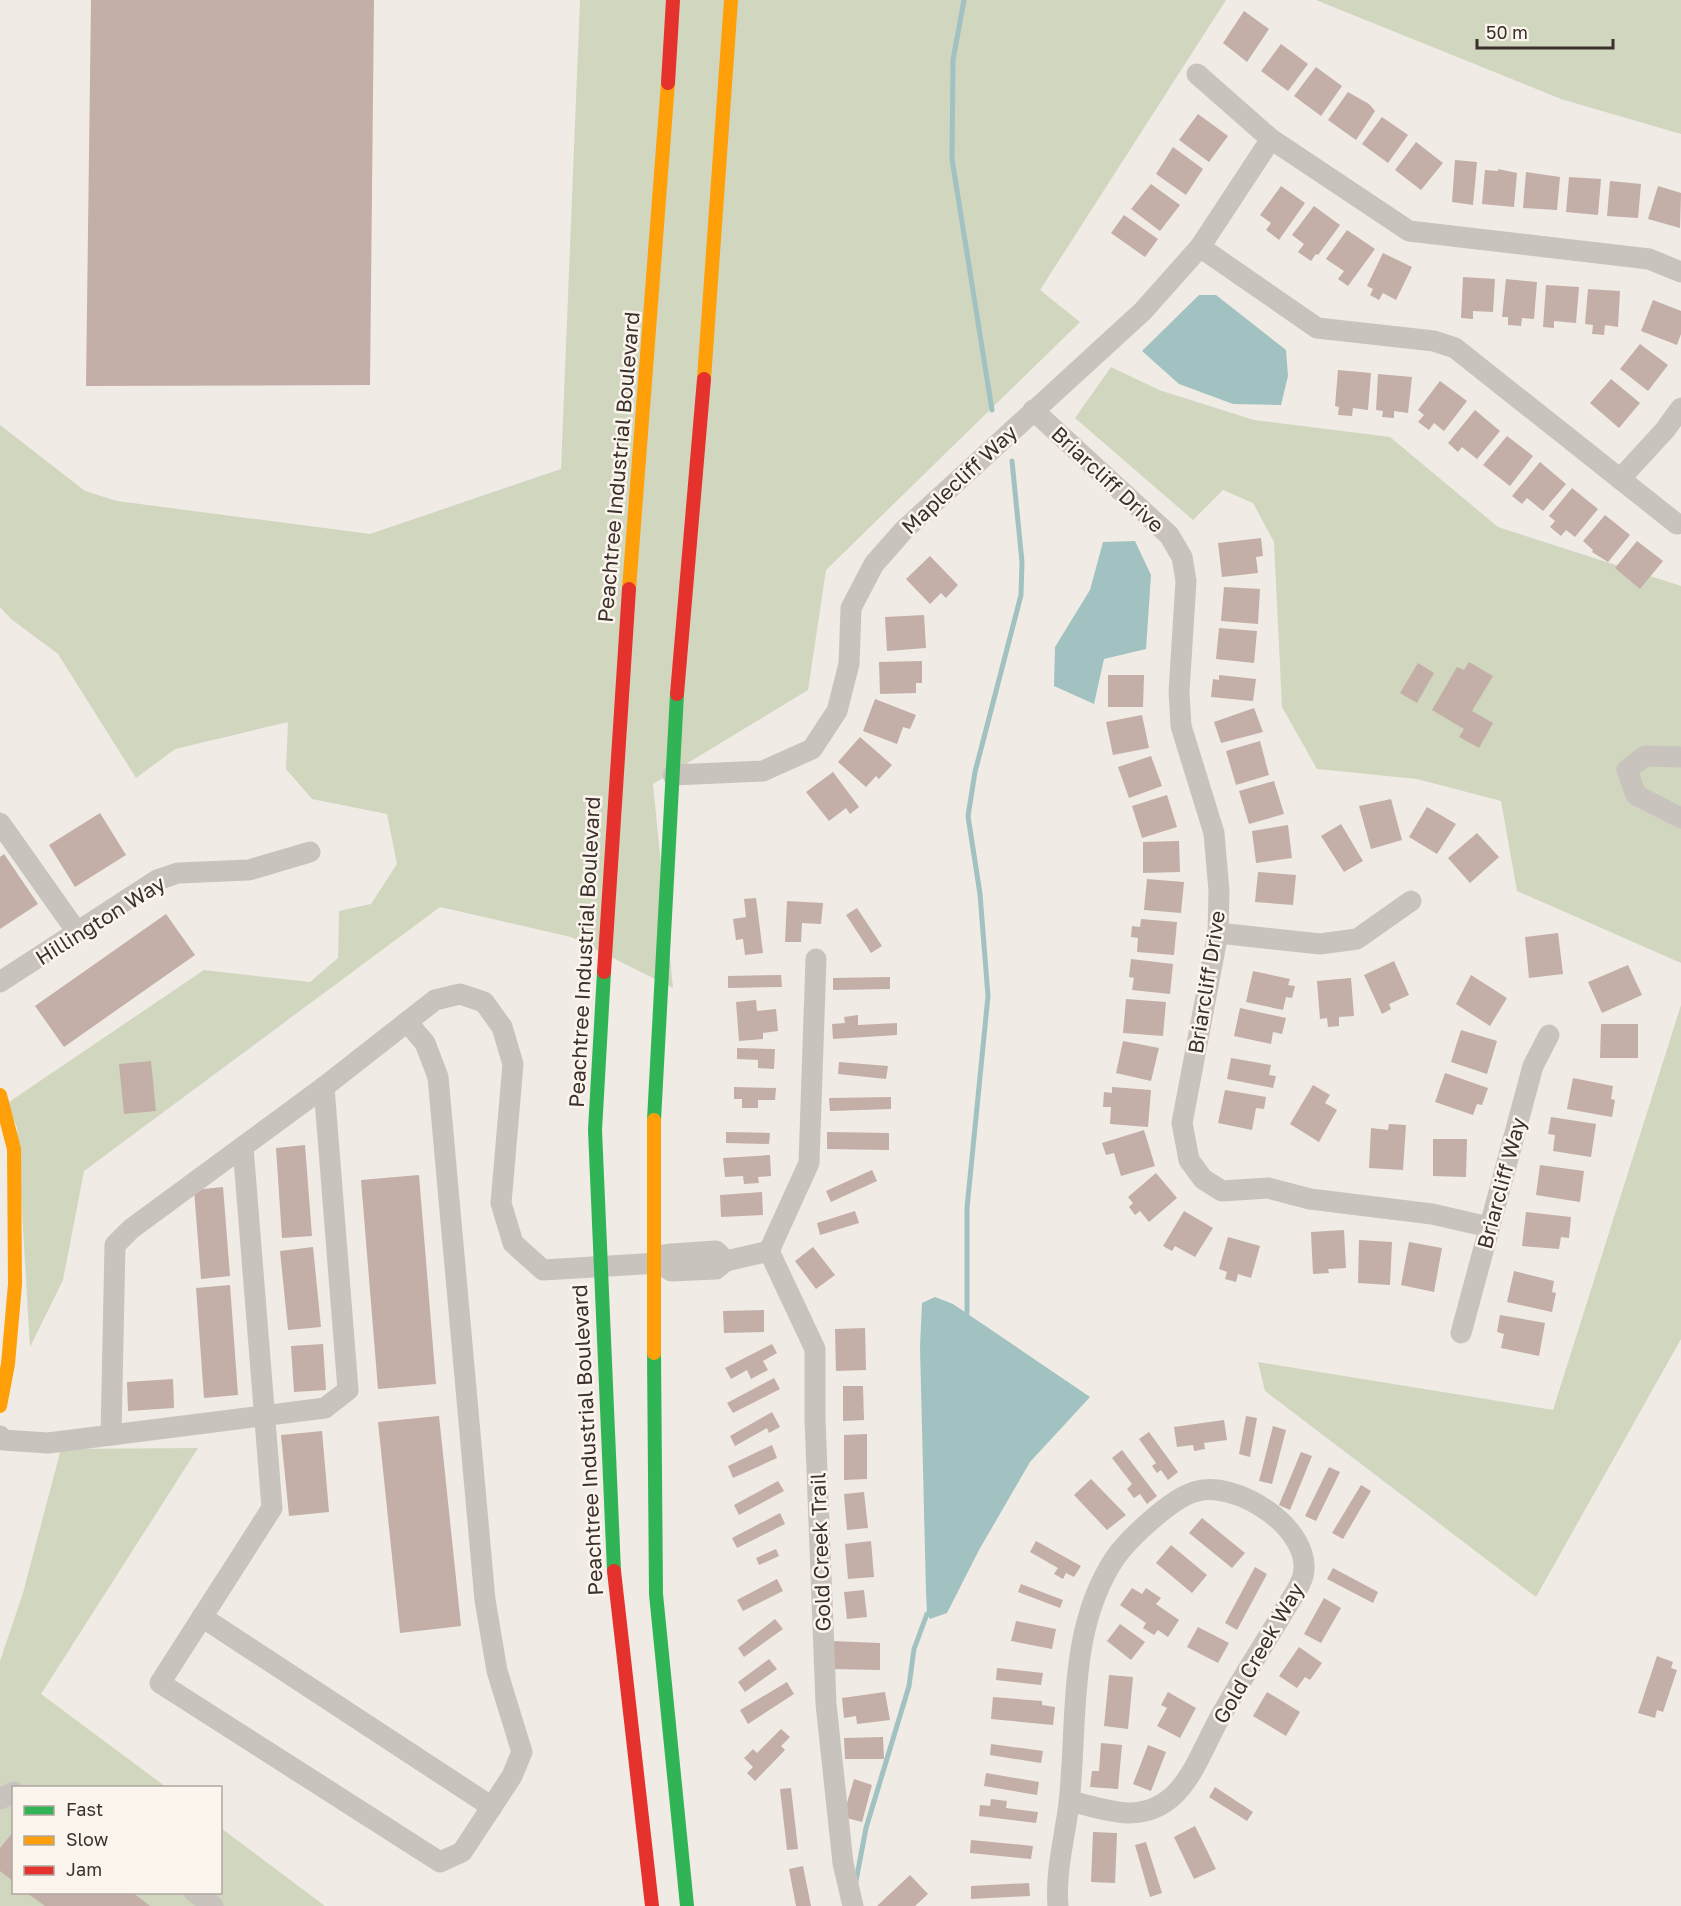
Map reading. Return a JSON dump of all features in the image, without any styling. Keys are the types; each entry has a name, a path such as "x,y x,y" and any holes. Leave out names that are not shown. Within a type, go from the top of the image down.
{"main road":[{"name":"Peachtree Industrial Boulevard","path":"652,1906 615,1592 595,1130 619,706 657,245 673,0"},
{"path":"687,1906 656,1594 653,1124 673,775 717,225 731,0"},
{"path":"0,1095 14,1149 15,1284 0,1406"}],"street":[{"path":"1197,74 1271,139 1409,231 1649,259 1681,272"},
{"name":"Maplecliff Way","path":"673,775 763,771 812,748 837,711 849,664 851,608 874,564 904,530 1143,311 1200,247 1271,139"},
{"path":"1200,247 1317,328 1434,340 1455,348 1677,524"},
{"path":"1620,479 1665,430 1681,408"},
{"name":"Briarcliff Drive","path":"1033,410 1169,535 1182,558 1186,581 1179,692 1181,726 1214,833 1219,891 1218,933 1182,1123 1189,1161 1203,1179 1222,1191 1268,1188 1310,1199 1432,1214 1489,1227"},
{"path":"1681,757 1645,756 1627,770 1636,795 1681,818"},
{"path":"0,823 77,932"},
{"name":"Hillington Way","path":"0,982 157,880 178,873 249,870 310,852"},
{"path":"1218,933 1320,944 1357,939 1411,901"},
{"path":"111,1435 115,1245 131,1229 324,1087 435,1000 460,994 484,1002 502,1027 513,1064 501,1203 513,1243 543,1270 655,1263 666,1271 716,1269 726,1261 769,1251 809,1163 816,959"},
{"path":"243,1147 272,1508 160,1683 440,1862 462,1852 512,1776 522,1752 496,1671 485,1600 438,1077 425,1043 407,1022"},
{"name":"Briarcliff Way","path":"1461,1333 1533,1066 1549,1035"},
{"path":"0,1436 3,1440 48,1443 265,1416 325,1408 348,1390 324,1087"},
{"name":"Gold Creek Trail","path":"769,1251 815,1349 815,1419 826,1704 843,1863 853,1906"},
{"name":"Gold Creek Way","path":"1058,1906 1056,1890 1069,1801 1074,1698 1081,1650 1102,1580 1116,1557 1151,1521 1179,1499 1195,1491 1211,1489 1227,1491 1242,1497 1285,1524 1295,1535 1302,1550 1302,1578 1226,1705 1188,1781 1169,1800 1144,1812 1125,1813 1069,1801"},
{"path":"202,1617 492,1807"},
{"path":"195,1894 213,1906"}],"green space":[{"path":"580,0 1226,0 1040,290 1080,322 826,570 808,690 653,784 673,988 571,937 440,907 84,1171 63,1280 30,1347 17,1127 6,1104 204,970 310,982 338,958 339,911 371,904 397,864 387,814 312,799 286,769 288,722 175,749 136,778 58,654 11,619 0,607 0,425 85,491 117,501 370,534 561,469"},
{"path":"1316,0 1681,0 1681,134 1561,99"},
{"path":"1111,367 1159,390 1254,420 1390,437 1498,527 1681,586 1681,963 1517,891 1501,801 1417,779 1317,769 1282,707 1274,542 1253,503 1223,490 1193,520 1075,418"},
{"path":"1681,1005 1681,1339 1536,1597 1265,1391 1258,1362 1553,1410"},
{"path":"198,1448 41,1694 165,1786 12,1786 12,1894 222,1894 222,1829 325,1906 0,1906 0,1661 23,1593 61,1449"}],"water":[{"path":"1199,295 1216,295 1286,350 1288,376 1281,405 1233,404 1179,384 1142,351"},
{"path":"1135,541 1151,575 1146,649 1104,659 1094,704 1054,686 1055,647 1090,590 1103,542"},
{"path":"935,1297 953,1304 1090,1397 1030,1462 979,1550 947,1613 930,1619 927,1614 926,1592 920,1346 922,1303"}],"building":[{"path":"91,0 374,0 370,385 86,386"},
{"path":"1244,11 1269,29 1247,62 1223,43"},
{"path":"1281,44 1308,64 1288,91 1261,71"},
{"path":"1316,67 1342,86 1321,116 1294,96"},
{"path":"1348,92 1369,104 1375,111 1356,140 1328,120"},
{"path":"1198,114 1228,136 1209,162 1179,140"},
{"path":"1382,117 1408,135 1388,163 1362,144"},
{"path":"1416,142 1443,163 1421,190 1395,170"},
{"path":"1173,147 1203,169 1186,195 1156,174"},
{"path":"1455,160 1477,162 1473,205 1452,202"},
{"path":"1498,169 1517,173 1514,207 1482,204 1485,170 1498,171"},
{"path":"1526,172 1560,177 1557,210 1523,208"},
{"path":"1569,177 1601,179 1598,215 1566,212"},
{"path":"1610,181 1641,184 1638,218 1607,216"},
{"path":"1151,184 1180,205 1160,231 1131,209"},
{"path":"1281,186 1305,203 1279,240 1266,230 1271,223 1260,215"},
{"path":"1658,186 1681,193 1680,228 1648,219"},
{"path":"1314,206 1340,225 1311,261 1298,252 1304,244 1292,235"},
{"path":"1124,215 1158,239 1145,257 1111,233"},
{"path":"1347,230 1375,249 1348,286 1338,279 1344,271 1326,259"},
{"path":"1383,253 1412,267 1396,300 1383,293 1379,300 1370,295 1373,289 1367,286"},
{"path":"1463,277 1495,279 1493,312 1473,311 1473,319 1461,318"},
{"path":"1506,279 1537,282 1534,319 1522,318 1521,326 1508,325 1508,317 1502,317"},
{"path":"1546,285 1579,287 1576,323 1554,321 1554,328 1543,327"},
{"path":"1588,289 1620,291 1618,327 1605,325 1604,335 1592,334 1593,325 1585,324"},
{"path":"1653,300 1681,311 1681,334 1677,345 1641,331"},
{"path":"1640,344 1668,365 1648,391 1620,369"},
{"path":"1338,370 1371,373 1368,410 1353,408 1352,416 1338,415 1339,407 1335,406"},
{"path":"1378,374 1412,377 1408,413 1394,411 1394,418 1382,417 1383,411 1376,410"},
{"path":"1611,379 1640,403 1619,428 1590,403"},
{"path":"1440,381 1467,401 1444,431 1434,423 1429,430 1418,422 1424,415 1418,410"},
{"path":"1475,410 1500,431 1477,459 1462,447 1458,452 1448,443"},
{"path":"1507,436 1533,456 1510,486 1483,465"},
{"path":"1540,462 1566,484 1543,511 1527,498 1522,504 1512,496"},
{"path":"1572,488 1598,509 1575,537 1566,530 1561,536 1550,527 1555,521 1549,516"},
{"path":"1605,515 1630,535 1608,562 1592,552 1593,550 1583,541"},
{"path":"1261,538 1263,556 1256,557 1258,573 1222,577 1218,543"},
{"path":"1637,541 1663,561 1640,589 1615,568"},
{"path":"930,556 958,585 946,598 941,593 930,604 906,579"},
{"path":"1224,587 1260,589 1258,624 1221,621"},
{"path":"924,615 926,648 887,651 885,617"},
{"path":"1219,628 1257,631 1254,663 1216,659"},
{"path":"922,661 922,683 916,683 916,693 880,694 879,662"},
{"path":"1469,662 1493,676 1472,711 1493,723 1479,748 1459,737 1464,729 1432,710 1457,667 1464,670"},
{"path":"1418,663 1434,673 1417,703 1400,693"},
{"path":"1108,675 1144,675 1143,707 1108,707"},
{"path":"1219,675 1256,679 1253,701 1211,697 1213,679 1219,680"},
{"path":"875,699 916,715 910,729 903,727 897,744 863,731"},
{"path":"1254,708 1263,732 1221,743 1214,722"},
{"path":"1142,715 1149,748 1113,755 1106,722"},
{"path":"860,737 892,765 879,779 876,776 866,787 838,762"},
{"path":"1260,741 1269,775 1236,785 1226,751"},
{"path":"1151,756 1162,786 1129,798 1118,767"},
{"path":"833,772 859,807 850,814 846,808 829,821 806,792"},
{"path":"1274,781 1284,814 1249,824 1239,791"},
{"path":"1167,795 1177,827 1142,838 1132,806"},
{"path":"1391,799 1402,840 1371,849 1359,806"},
{"path":"1427,807 1456,824 1437,854 1409,837"},
{"path":"100,813 126,855 75,887 49,845"},
{"path":"1341,824 1363,861 1344,872 1321,836"},
{"path":"1288,825 1292,858 1256,863 1252,831"},
{"path":"1477,833 1499,857 1470,883 1448,858"},
{"path":"1179,841 1180,872 1143,873 1143,842"},
{"path":"4,854 38,904 0,929 0,857"},
{"path":"1258,872 1296,875 1293,905 1255,902"},
{"path":"1147,879 1184,882 1181,913 1144,910"},
{"path":"756,898 763,953 745,955 743,939 736,940 733,919 746,917 744,899"},
{"path":"787,901 823,903 821,924 802,923 801,942 785,942"},
{"path":"857,908 882,946 871,953 846,915"},
{"path":"166,914 195,955 64,1047 35,1006"},
{"path":"1141,919 1177,922 1174,955 1137,952 1138,938 1131,937 1132,926 1140,927"},
{"path":"1558,933 1563,974 1529,978 1525,937"},
{"path":"1131,959 1173,964 1170,994 1132,990 1134,978 1129,977"},
{"path":"1394,961 1409,995 1389,1004 1391,1009 1382,1014 1364,975"},
{"path":"1628,965 1642,995 1602,1013 1588,982"},
{"path":"1253,971 1290,979 1288,985 1295,986 1292,998 1286,997 1283,1010 1246,1002"},
{"path":"781,975 782,987 728,988 728,976"},
{"path":"1471,975 1507,998 1490,1026 1456,1004"},
{"path":"890,977 890,989 833,990 833,978"},
{"path":"1351,978 1354,1016 1339,1017 1339,1026 1328,1027 1327,1018 1320,1019 1317,981"},
{"path":"1126,999 1166,1002 1163,1036 1123,1033"},
{"path":"756,1000 757,1011 776,1009 778,1031 763,1033 763,1039 739,1041 736,1002"},
{"path":"1240,1008 1286,1018 1282,1034 1273,1032 1271,1044 1234,1036"},
{"path":"858,1015 858,1025 897,1023 897,1035 833,1039 832,1024 845,1023 844,1017"},
{"path":"1601,1024 1638,1024 1638,1058 1600,1058"},
{"path":"1461,1030 1497,1041 1487,1074 1451,1062"},
{"path":"1123,1041 1159,1048 1151,1081 1116,1073"},
{"path":"737,1048 775,1049 774,1069 758,1068 758,1060 737,1059"},
{"path":"1231,1058 1271,1065 1269,1075 1276,1076 1273,1088 1227,1079"},
{"path":"151,1061 156,1111 124,1114 119,1064"},
{"path":"839,1062 888,1066 886,1079 838,1074"},
{"path":"1445,1073 1488,1088 1482,1105 1477,1104 1473,1115 1435,1102"},
{"path":"1573,1078 1613,1086 1611,1099 1615,1100 1612,1117 1567,1109"},
{"path":"1313,1085 1330,1095 1325,1103 1337,1110 1319,1142 1290,1124"},
{"path":"734,1087 776,1088 775,1100 758,1100 758,1108 742,1108 742,1099 734,1099"},
{"path":"1112,1087 1151,1090 1148,1127 1110,1124 1111,1107 1103,1107 1104,1092 1112,1093"},
{"path":"1225,1090 1266,1097 1264,1109 1256,1108 1252,1130 1218,1123"},
{"path":"891,1097 891,1109 830,1111 829,1098"},
{"path":"1551,1117 1596,1124 1591,1157 1553,1151 1555,1135 1548,1134"},
{"path":"1389,1124 1406,1125 1403,1170 1369,1168 1371,1128 1388,1130"},
{"path":"1144,1130 1155,1166 1121,1176 1114,1153 1106,1155 1102,1143"},
{"path":"726,1132 770,1133 769,1144 726,1143"},
{"path":"827,1132 889,1133 889,1150 827,1149"},
{"path":"1433,1139 1467,1139 1466,1177 1433,1176"},
{"path":"305,1145 312,1236 282,1238 276,1148"},
{"path":"770,1155 771,1176 758,1177 759,1183 744,1184 743,1176 725,1177 723,1158"},
{"path":"1540,1165 1584,1171 1580,1202 1536,1195"},
{"path":"872,1170 877,1181 831,1202 826,1191"},
{"path":"1156,1173 1177,1198 1149,1222 1140,1211 1135,1215 1129,1207 1133,1203 1128,1197"},
{"path":"419,1175 436,1384 378,1389 361,1180"},
{"path":"223,1187 230,1276 201,1279 194,1190"},
{"path":"762,1192 763,1215 721,1217 720,1195"},
{"path":"855,1211 859,1223 820,1235 817,1223"},
{"path":"1184,1211 1213,1228 1195,1257 1175,1246 1172,1251 1163,1246"},
{"path":"1526,1212 1571,1217 1569,1238 1561,1237 1559,1249 1522,1246"},
{"path":"1344,1230 1346,1268 1328,1269 1329,1273 1313,1274 1311,1232"},
{"path":"1228,1237 1260,1246 1251,1278 1238,1274 1236,1282 1225,1279 1227,1272 1219,1269"},
{"path":"1359,1240 1392,1242 1390,1285 1358,1283"},
{"path":"1409,1242 1442,1248 1434,1292 1401,1285"},
{"path":"313,1247 321,1327 288,1330 280,1251"},
{"path":"813,1247 835,1275 816,1289 795,1261"},
{"path":"1514,1271 1554,1281 1552,1292 1556,1293 1552,1312 1507,1302"},
{"path":"230,1285 238,1395 204,1398 196,1288"},
{"path":"764,1310 764,1332 724,1333 723,1311"},
{"path":"1500,1315 1545,1323 1539,1356 1501,1348 1504,1334 1497,1332"},
{"path":"865,1328 866,1370 836,1371 835,1329"},
{"path":"323,1344 326,1390 294,1392 291,1346"},
{"path":"772,1344 777,1353 763,1361 768,1370 751,1379 747,1370 731,1379 725,1368"},
{"path":"774,1378 780,1389 733,1413 727,1403"},
{"path":"173,1379 174,1408 128,1411 127,1382"},
{"path":"843,1386 863,1386 864,1420 843,1421"},
{"path":"772,1412 780,1427 769,1433 767,1428 735,1446 730,1436"},
{"path":"439,1416 461,1626 400,1633 378,1422"},
{"path":"1246,1416 1257,1418 1250,1457 1239,1454"},
{"path":"1224,1420 1227,1440 1204,1443 1205,1449 1194,1451 1193,1445 1177,1447 1174,1427"},
{"path":"1273,1426 1286,1430 1272,1484 1259,1481"},
{"path":"322,1431 329,1512 289,1516 281,1435"},
{"path":"1149,1432 1178,1472 1168,1480 1161,1470 1157,1473 1152,1466 1156,1463 1139,1439"},
{"path":"867,1434 867,1479 844,1480 844,1435"},
{"path":"772,1445 777,1458 733,1478 728,1466"},
{"path":"1122,1450 1157,1496 1147,1504 1140,1494 1134,1498 1127,1489 1132,1484 1112,1458"},
{"path":"1301,1452 1312,1456 1290,1510 1279,1505"},
{"path":"1329,1467 1340,1472 1316,1521 1305,1516"},
{"path":"1091,1479 1126,1515 1107,1530 1074,1495"},
{"path":"778,1481 784,1491 739,1515 734,1505"},
{"path":"1361,1485 1371,1491 1343,1539 1332,1533"},
{"path":"864,1492 868,1528 847,1530 844,1494"},
{"path":"780,1513 785,1524 737,1548 732,1538"},
{"path":"1202,1518 1245,1553 1232,1568 1189,1533"},
{"path":"871,1541 874,1577 848,1579 845,1544"},
{"path":"1036,1541 1081,1566 1074,1577 1066,1573 1063,1579 1054,1574 1058,1568 1030,1552"},
{"path":"1171,1545 1207,1575 1192,1593 1156,1563"},
{"path":"776,1549 779,1556 759,1565 756,1558"},
{"path":"1255,1567 1267,1574 1237,1630 1225,1623"},
{"path":"1333,1568 1378,1592 1373,1603 1327,1579"},
{"path":"777,1579 783,1591 743,1611 737,1600"},
{"path":"1021,1584 1063,1600 1060,1608 1018,1592"},
{"path":"1132,1588 1142,1594 1146,1588 1161,1598 1156,1604 1179,1620 1168,1637 1158,1630 1154,1635 1143,1628 1146,1623 1120,1605"},
{"path":"864,1590 867,1617 847,1619 844,1592"},
{"path":"1324,1598 1341,1608 1321,1643 1304,1634"},
{"path":"775,1619 783,1629 744,1657 738,1648"},
{"path":"1016,1621 1056,1629 1052,1649 1011,1641"},
{"path":"1120,1624 1145,1642 1131,1660 1107,1641"},
{"path":"1198,1627 1229,1643 1218,1663 1187,1647"},
{"path":"832,1641 880,1643 880,1670 832,1669"},
{"path":"1299,1647 1322,1663 1310,1680 1305,1677 1297,1688 1279,1676"},
{"path":"1657,1656 1673,1662 1671,1668 1677,1670 1663,1712 1657,1710 1655,1718 1638,1713"},
{"path":"769,1659 777,1669 745,1692 738,1682"},
{"path":"997,1668 1043,1673 1041,1685 996,1680"},
{"path":"1109,1675 1133,1677 1128,1729 1104,1726"},
{"path":"787,1682 794,1694 748,1724 740,1710"},
{"path":"885,1692 890,1720 857,1724 856,1716 844,1718 842,1698"},
{"path":"1168,1692 1196,1708 1180,1738 1157,1726 1167,1708 1161,1705"},
{"path":"1267,1692 1300,1712 1286,1736 1253,1716"},
{"path":"993,1697 1042,1701 1042,1705 1055,1707 1053,1725 991,1719"},
{"path":"781,1729 790,1737 781,1746 785,1750 755,1781 747,1773 753,1767 744,1758 753,1749 757,1753"},
{"path":"883,1737 884,1759 845,1759 844,1738"},
{"path":"1101,1743 1122,1745 1118,1789 1090,1787 1092,1771 1099,1771"},
{"path":"991,1744 1043,1751 1041,1763 990,1755"},
{"path":"1148,1745 1166,1752 1151,1791 1133,1784"},
{"path":"986,1773 1039,1782 1037,1795 984,1786"},
{"path":"854,1779 872,1785 862,1822 843,1817"},
{"path":"1215,1787 1253,1812 1247,1821 1209,1797"},
{"path":"791,1788 798,1849 787,1850 780,1789"},
{"path":"991,1799 1007,1801 1006,1808 1038,1812 1036,1823 979,1816 980,1805 990,1806"},
{"path":"1195,1826 1216,1869 1194,1879 1174,1837"},
{"path":"1093,1832 1117,1833 1115,1883 1091,1882"},
{"path":"12,1833 12,1880 0,1871 0,1848"},
{"path":"971,1840 1033,1846 1031,1859 970,1853"},
{"path":"1146,1842 1162,1893 1150,1897 1135,1845"},
{"path":"803,1866 811,1906 796,1906 789,1869"},
{"path":"910,1875 928,1894 915,1906 877,1906"},
{"path":"1029,1883 1030,1896 971,1899 971,1886"},
{"path":"28,1894 134,1894 150,1906 45,1906"}],"waterway":[{"path":"964,0 953,60 952,159 992,410"},
{"path":"967,1313 967,1208 988,996 980,894 968,816 975,772 1021,595 1022,562 1012,461"},
{"path":"856,1881 866,1828 909,1686 914,1649 927,1614"}],"traffic: fast":[{"path":"654,1120 677,694"},
{"path":"604,972 595,1130 614,1571"},
{"path":"654,1353 656,1594 687,1906"}],"traffic: slow":[{"path":"704,379 731,0"},
{"path":"629,589 668,83"},
{"path":"0,1095 14,1149 15,1284 8,1364 0,1406"},
{"path":"654,1120 654,1353"}],"traffic: jam":[{"path":"668,83 673,0"},
{"path":"677,694 704,379"},
{"path":"604,972 629,589"},
{"path":"614,1571 652,1906"}]}
